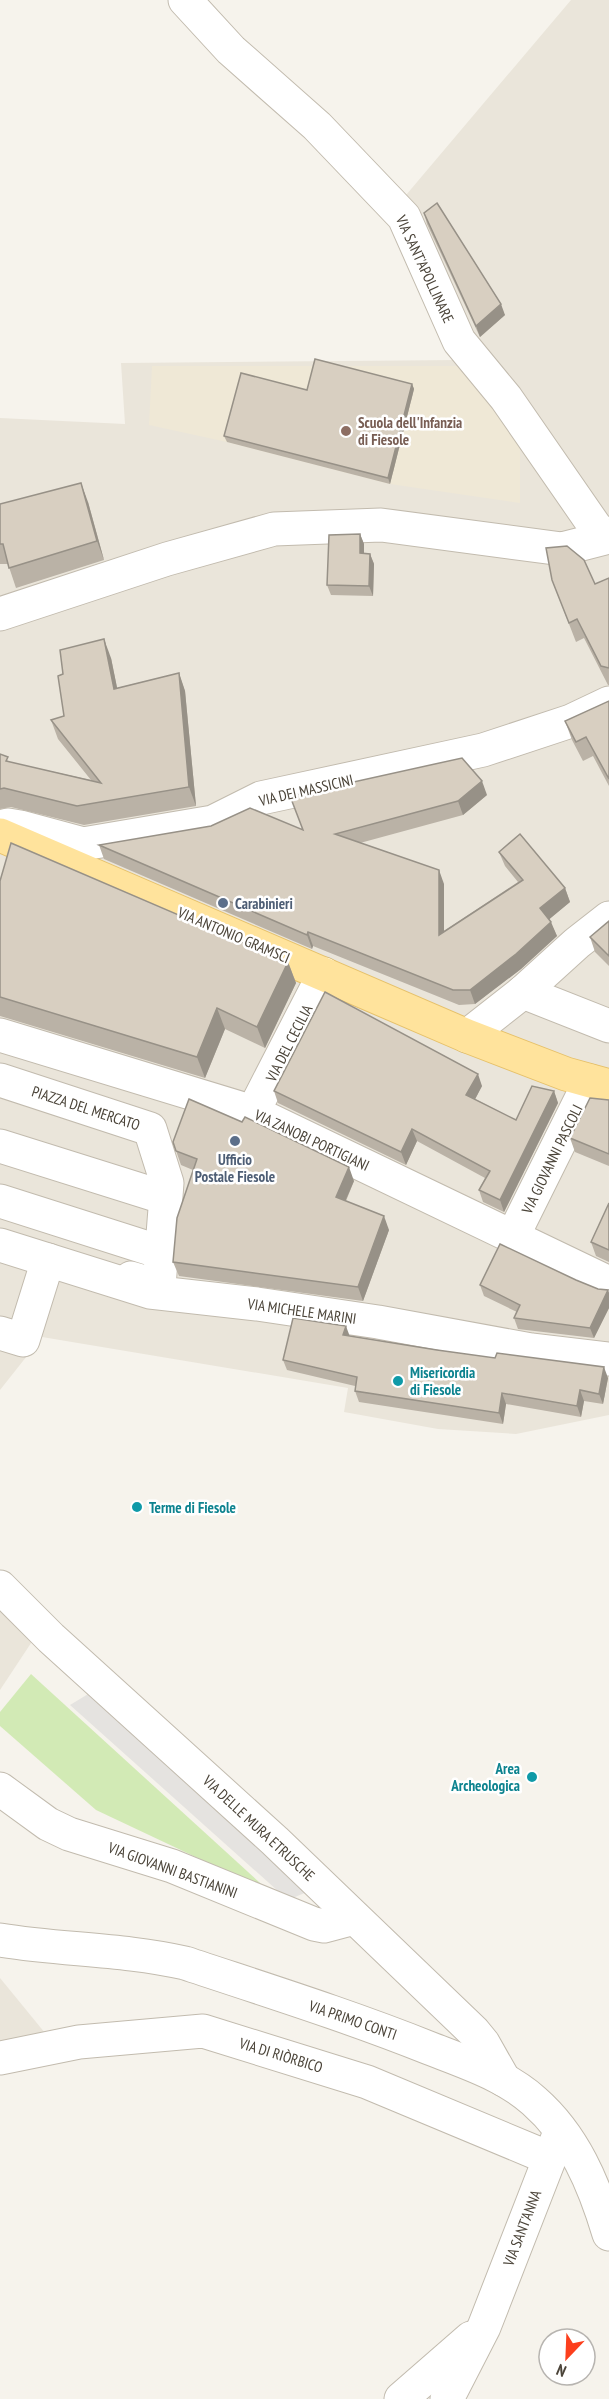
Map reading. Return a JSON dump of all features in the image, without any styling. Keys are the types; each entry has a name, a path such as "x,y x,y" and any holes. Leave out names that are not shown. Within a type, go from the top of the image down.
{"main road":[{"name":"VIA ANTONIO GRAMSCI","path":"0,835 467,1036 599,1084"}],"street":[{"name":"VIA SANT'APOLLINARE","path":"185,0 231,50 317,126 404,217 459,341 506,398 596,528 609,537"},
{"path":"0,614 167,559 274,529 381,525 562,549 609,537"},
{"name":"VIA DEI MASSICINI","path":"0,827 20,826 83,844 213,822 261,798 483,750 571,721 609,703"},
{"path":"467,1036 523,992 577,943 609,918"},
{"name":"VIA DEL CECILIA","path":"253,1112 324,974"},
{"path":"523,992 609,1026"},
{"name":"VIA ZANOBI PORTIGIANI","path":"0,1035 253,1112 609,1283"},
{"name":"PIAZZA DEL MERCATO","path":"0,1080 150,1129 167,1183 159,1286 0,1237"},
{"name":"VIA GIOVANNI PASCOLI","path":"513,1236 599,1084"},
{"name":"PIAZZA DEL MERCATO","path":"0,1101 135,1142 153,1194 154,1250 150,1293"},
{"path":"0,1146 153,1194"},
{"path":"0,1201 154,1250"},
{"name":"VIA MICHELE MARINI","path":"0,1245 150,1293 257,1304 378,1322 531,1350 609,1359"},
{"path":"0,1333 23,1340 48,1260"},
{"name":"VIA DELLE MURA ETRUSCHE","path":"0,1587 51,1638 275,1840 474,2032 483,2043 504,2080"},
{"name":"VIA GIOVANNI BASTIANINI","path":"0,1789 48,1824 69,1834 172,1866 314,1924 324,1926 354,1917"},
{"name":"VIA PRIMO CONTI","path":"5,1941 150,1955 185,1963 395,2034 504,2080 535,2101 555,2144 578,2154 597,2194 609,2234"},
{"name":"VIA DI RIÒRBICO","path":"0,2058 79,2042 203,2031 555,2144"},
{"name":"VIA SANT'ANNA","path":"447,2399 484,2327 555,2144"},
{"path":"401,2399 484,2327"}],"shaded area":[{"path":"571,0 609,0 609,1415 516,1434 438,1429 344,1412 348,1388 42,1337 0,1390 0,418 125,424 121,363 459,360 390,214"},
{"name":"Scuola dell'Infanzia di Fiesole","path":"152,366 469,366 520,437 520,503 390,484 227,442 149,425"},
{"path":"0,1598 35,1637 0,1690"},
{"path":"103,1685 321,1886 288,1900 70,1705"},
{"path":"0,1978 45,2033 0,2043"}],"green space":[{"path":"31,1674 270,1892 96,1810 0,1726 0,1712"}],"building":[{"path":"437,203 501,304 476,326 424,213"},
{"path":"315,359 412,384 388,478 224,436 241,373 307,390"},
{"path":"81,483 97,541 9,568 3,544 0,544 0,504"},
{"path":"360,534 360,553 370,554 369,586 327,585 329,535"},
{"path":"567,546 584,560 595,584 609,578 609,668 601,666 577,619 569,623 552,580 546,548"},
{"path":"104,639 114,689 179,673 189,787 77,806 4,788 0,789 0,754 8,757 6,761 101,783 51,720 64,716 58,676 63,674 60,650"},
{"path":"609,701 609,779 586,737 576,742 565,721"},
{"path":"462,758 482,781 458,801 335,834 439,870 439,935 523,880 499,852 520,834 565,888 540,908 551,922 516,954 470,990 453,990 308,932 307,935 99,845 211,826 250,808 303,830 290,796"},
{"path":"11,843 288,962 257,1027 217,1008 197,1057 0,997 0,881"},
{"path":"609,921 609,956 590,937"},
{"path":"325,992 478,1074 466,1095 516,1120 532,1086 554,1091 500,1200 479,1190 490,1171 412,1129 401,1152 274,1091"},
{"path":"590,1098 609,1100 609,1154 570,1138"},
{"path":"189,1099 242,1122 245,1117 349,1167 336,1197 384,1216 358,1287 173,1262 177,1218 197,1159 176,1151 173,1142"},
{"path":"609,1203 609,1250 591,1242"},
{"path":"500,1244 576,1280 598,1289 608,1290 590,1328 514,1318 520,1305 480,1285"},
{"path":"293,1318 346,1326 343,1335 437,1350 495,1358 497,1353 604,1367 599,1394 580,1390 577,1406 502,1393 499,1413 355,1391 357,1377 283,1360"}],"place":[{"name":"Scuola dell'Infanzia di Fiesole","path":"346,431"},
{"name":"Carabinieri","path":"223,903"},
{"name":"Ufficio Postale Fiesole","path":"235,1141"},
{"name":"Misericordia di Fiesole","path":"398,1381"},
{"name":"Terme di Fiesole","path":"137,1507"},
{"name":"Area Archeologica","path":"532,1777"}]}
